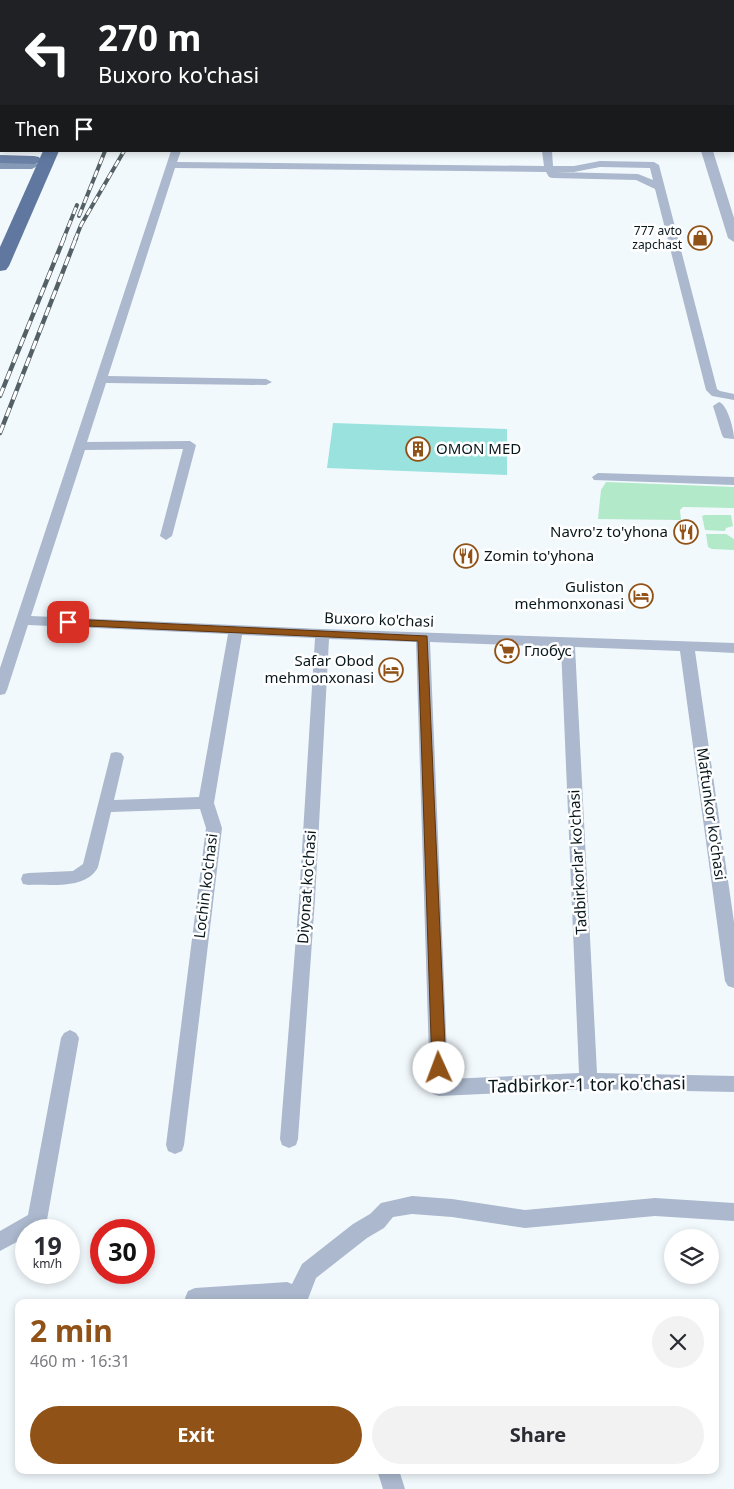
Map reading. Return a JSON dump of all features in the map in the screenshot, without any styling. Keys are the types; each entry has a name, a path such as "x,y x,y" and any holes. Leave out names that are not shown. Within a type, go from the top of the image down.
{"highway":[{"path":"0,265 51,152"},
{"path":"0,232 35,159"}],"main road":[{"path":"0,159 35,159"},
{"path":"0,164 35,159"}],"street":[{"path":"0,690 165,184 174,165 176,152"},
{"path":"547,152 552,175 638,177 659,186"},
{"path":"706,152 734,238"},
{"path":"174,165 574,169 600,164 654,165 712,390 716,394 734,397"},
{"path":"102,379 266,382"},
{"path":"719,406 728,435 734,435"},
{"path":"80,446 190,445 166,536"},
{"path":"598,477 734,481"},
{"name":"Buxoro ko'chasi","path":"23,620 423,638 687,648 734,648"},
{"name":"Lochin ko'chasi","path":"175,1145 214,828 206,803 236,630"},
{"name":"Diyonat ko'chasi","path":"289,1139 307,899 322,634"},
{"name":"Tadbirkor-1 tor ko'chasi","path":"423,638 439,1088 588,1081 734,1084"},
{"name":"Tadbirkorlar ko'chasi","path":"568,642 588,1081"},
{"name":"Maftunkor ko'chasi","path":"687,648 734,981"},
{"path":"29,879 77,877 90,867 106,806 116,757"},
{"path":"106,806 206,803"},
{"path":"0,1242 37,1220 70,1038"},
{"path":"299,1299 303,1283 310,1271 360,1231 377,1221 388,1210 412,1205 452,1208 525,1219 655,1207 734,1212"},
{"path":"195,1298 288,1292 297,1299"},
{"path":"389,1474 394,1489"}],"green space":[{"path":"606,482 734,487 734,508 683,507 680,510 681,520 598,519 601,490"},
{"path":"731,515 733,526 726,528 725,531 705,530 702,516"},
{"path":"706,534 726,534 734,539 734,550 712,549 708,547"}],"building":[{"name":"OMON MED","path":"333,423 507,429 507,475 327,468"}],"railway":[{"path":"79,216 105,152"},
{"path":"75,240 81,225 123,152"},
{"path":"63,240 77,205"},
{"path":"0,396 64,238"},
{"path":"0,433 76,238"}],"place":[{"name":"777 avto zapchast","path":"700,238"},
{"name":"OMON MED","path":"418,449"},
{"name":"Navro'z to'yhona","path":"686,532"},
{"name":"Zomin to'yhona","path":"466,556"},
{"name":"Guliston mehmonxonasi","path":"641,596"},
{"name":"Глобус","path":"507,651"},
{"name":"Safar Obod mehmonxonasi","path":"391,670"}],"route":[{"path":"68,622 423,638 439,1068"}]}
